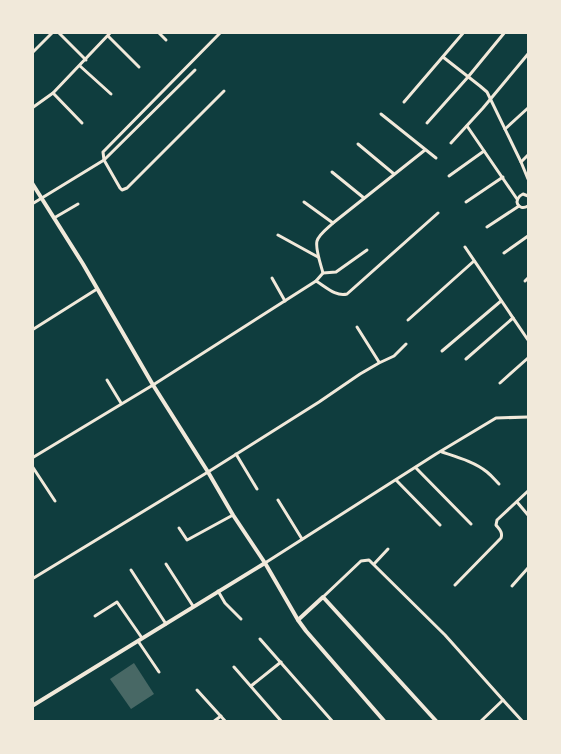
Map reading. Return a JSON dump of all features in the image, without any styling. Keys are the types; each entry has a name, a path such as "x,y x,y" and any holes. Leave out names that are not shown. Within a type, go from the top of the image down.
{"street":[{"path":"32,53 53,32"},
{"path":"58,32 86,60"},
{"path":"33,107 53,93 111,32"},
{"path":"158,32 166,40"},
{"path":"221,32 103,152 104,160 120,188 125,190 224,91"},
{"path":"404,102 464,32"},
{"path":"427,123 505,32"},
{"path":"108,36 139,67"},
{"path":"451,143 528,54"},
{"path":"443,57 487,92 528,179"},
{"path":"80,66 110,94"},
{"path":"32,204 104,160 195,70"},
{"path":"53,93 82,122"},
{"path":"505,128 528,108"},
{"path":"381,114 436,158"},
{"path":"467,126 503,177 517,199 519,206 528,208"},
{"path":"358,144 394,174"},
{"path":"323,273 317,241 320,236 333,223 425,150"},
{"path":"449,176 484,150"},
{"path":"521,162 528,155"},
{"path":"332,172 364,198"},
{"path":"466,202 503,177"},
{"path":"32,183 153,385 233,515 265,563 298,620 385,722"},
{"path":"517,199 523,194 528,195"},
{"path":"304,202 333,223"},
{"path":"54,218 78,204"},
{"path":"487,227 519,206"},
{"path":"316,281 334,293 347,294 438,213"},
{"path":"278,235 319,258"},
{"path":"504,253 528,236"},
{"path":"465,247 528,340"},
{"path":"32,458 153,385 316,281 323,273 336,272 367,250"},
{"path":"408,320 474,261"},
{"path":"272,278 285,301"},
{"path":"525,281 528,278"},
{"path":"32,330 97,289"},
{"path":"442,351 501,301"},
{"path":"466,359 513,318"},
{"path":"357,327 379,362"},
{"path":"32,579 208,472 379,362 394,356 406,344"},
{"path":"500,383 528,358"},
{"path":"106,380 121,403"},
{"path":"32,706 496,418 528,417"},
{"path":"441,451 481,468 499,484"},
{"path":"236,454 257,489"},
{"path":"32,466 55,500"},
{"path":"416,468 471,524"},
{"path":"396,480 440,525"},
{"path":"455,585 501,538 501,532 496,522 528,491"},
{"path":"278,500 302,538"},
{"path":"517,502 528,515"},
{"path":"179,528 187,540 233,515"},
{"path":"374,564 388,549"},
{"path":"298,620 361,561 369,560 445,634 523,722"},
{"path":"166,564 193,606"},
{"path":"512,586 528,568"},
{"path":"131,570 166,624"},
{"path":"218,591 225,603 241,619"},
{"path":"322,597 437,722"},
{"path":"95,616 117,602 159,672"},
{"path":"260,639 333,722"},
{"path":"251,686 281,662"},
{"path":"234,667 282,722"},
{"path":"198,690 226,722"},
{"path":"480,722 503,700"},
{"path":"213,722 221,716"}],"building":[{"path":"134,663 154,694 131,709 110,679"}]}
